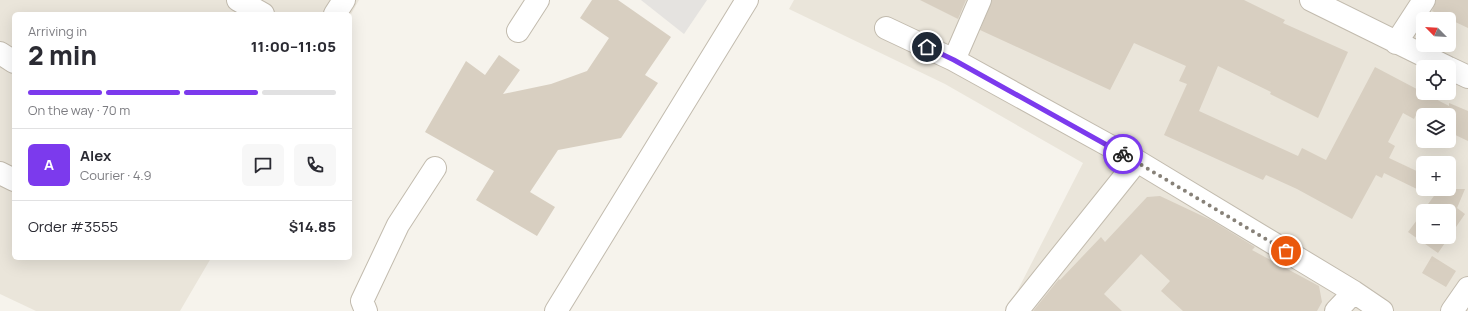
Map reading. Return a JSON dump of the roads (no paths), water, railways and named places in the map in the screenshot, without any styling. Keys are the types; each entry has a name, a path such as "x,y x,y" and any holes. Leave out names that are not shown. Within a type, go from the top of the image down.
{"street":[{"path":"238,0 259,12"},
{"path":"336,12 344,0"},
{"path":"518,31 538,0"},
{"path":"556,311 747,0"},
{"path":"954,60 980,0"},
{"path":"1311,0 1396,44 1431,60"},
{"path":"1396,44 1424,0"},
{"path":"886,28 954,60 1137,162 1354,292 1382,311"},
{"path":"0,53 12,61"},
{"path":"1456,72 1468,77"},
{"path":"1017,311 1137,162"},
{"path":"366,311 362,301 398,225 436,168"},
{"path":"0,173 12,179"},
{"path":"1452,311 1468,288"},
{"path":"1336,311 1354,292"}]}
